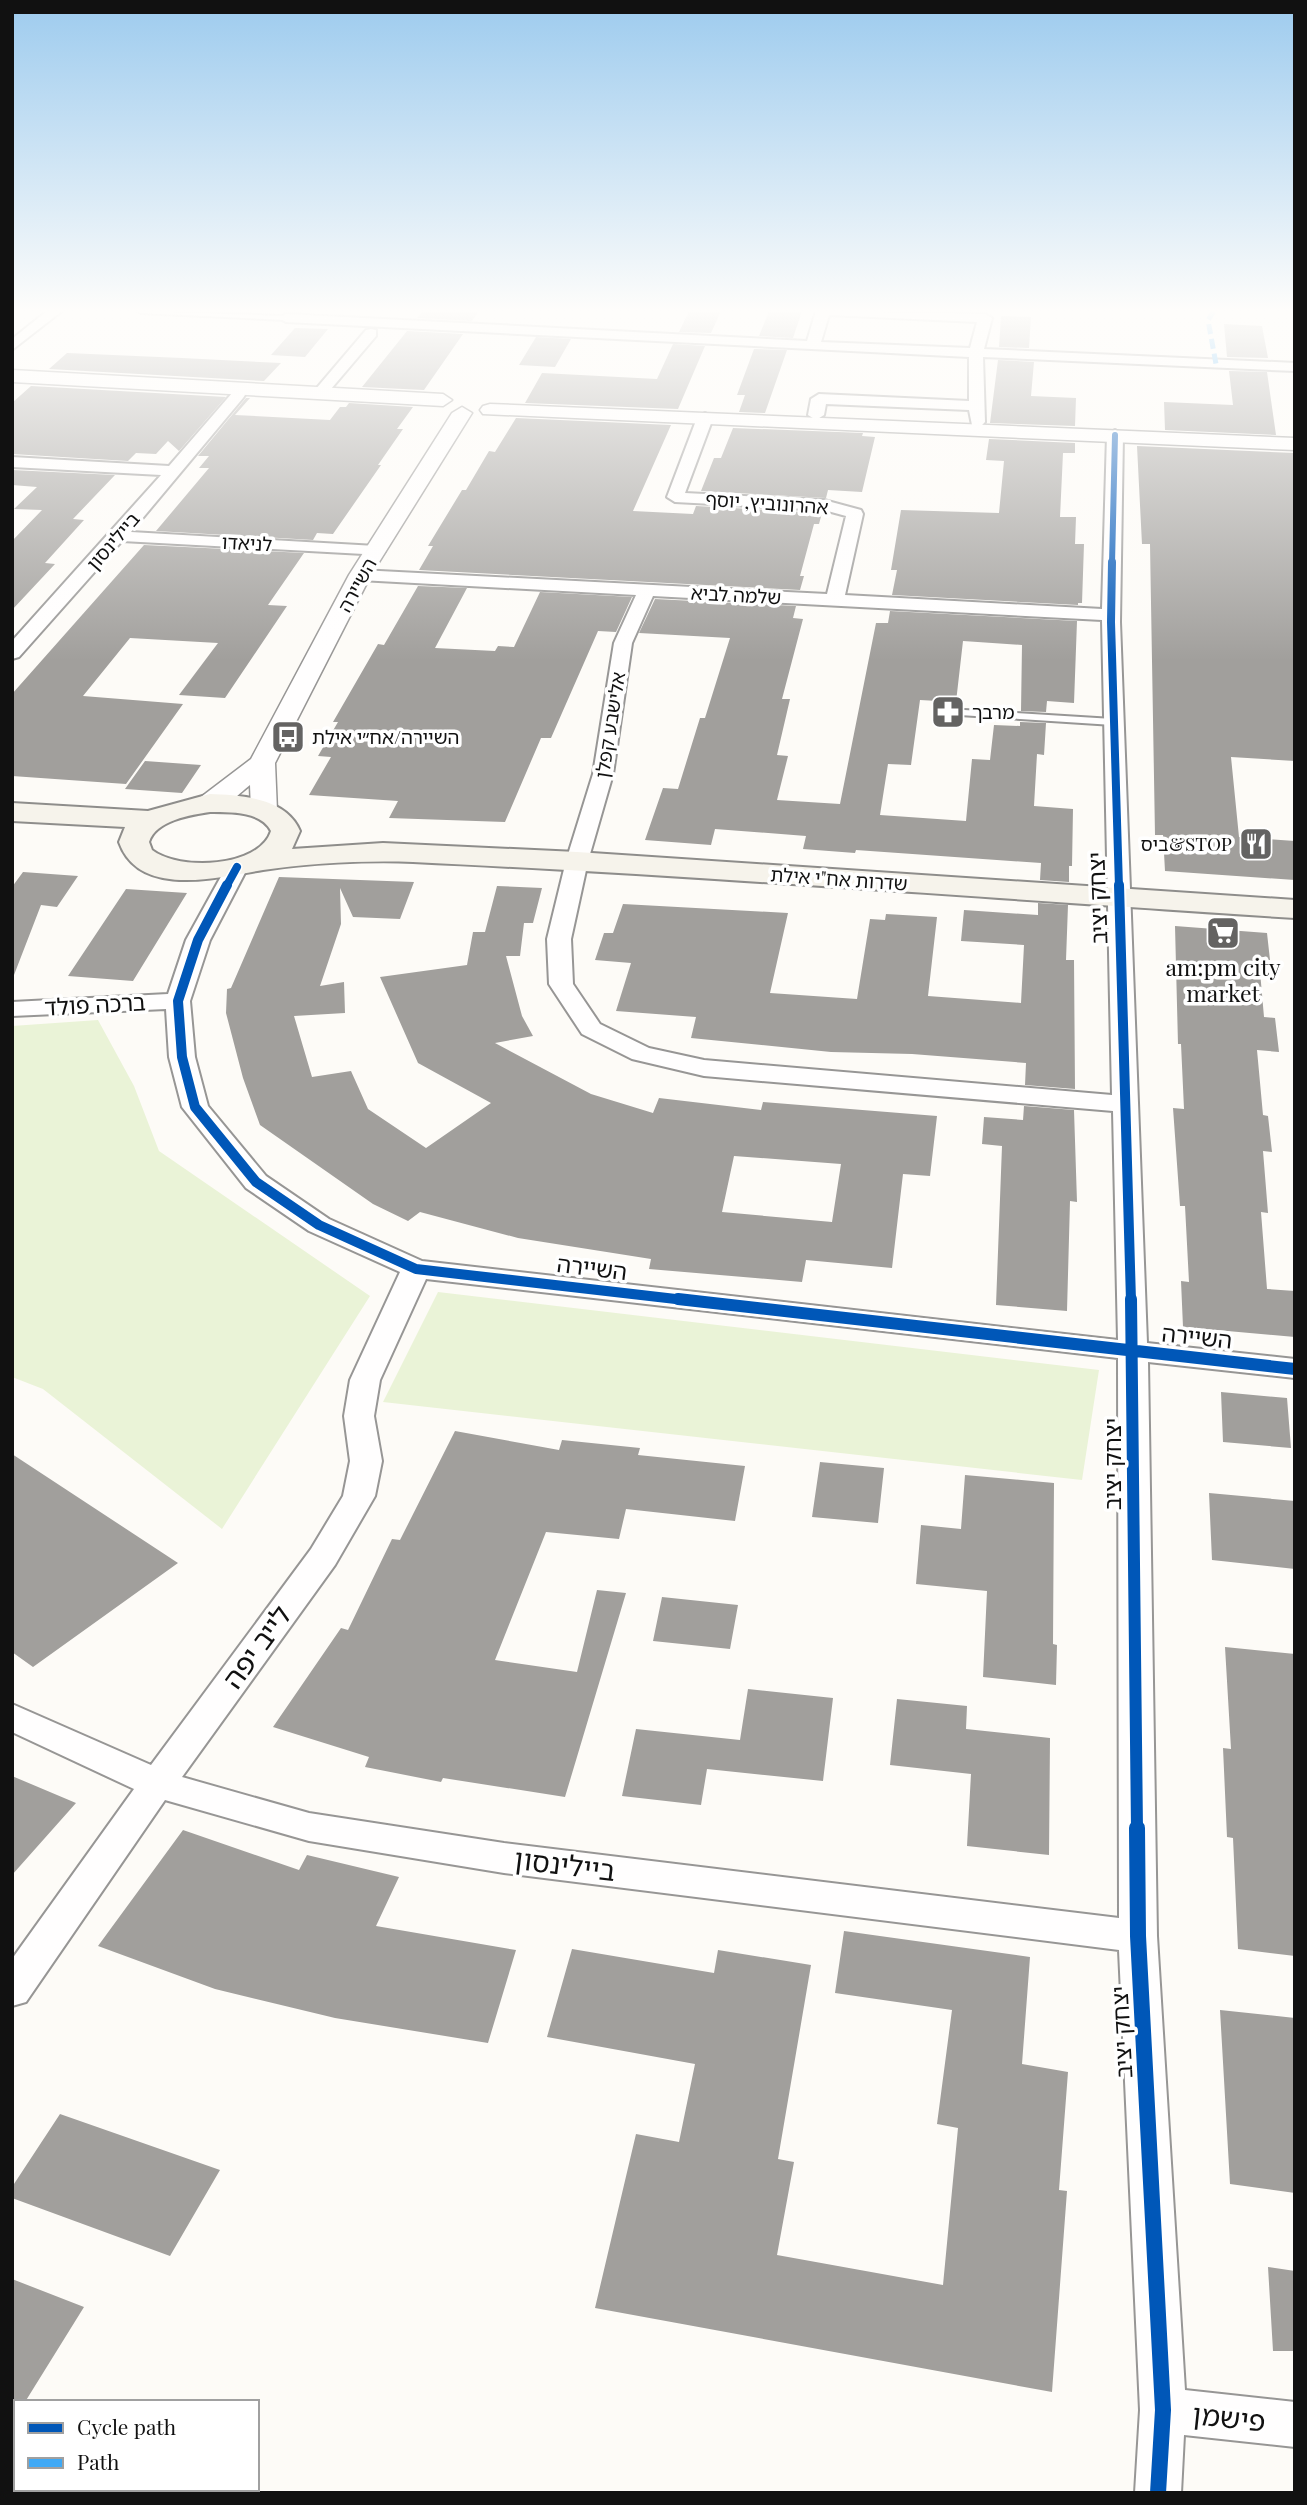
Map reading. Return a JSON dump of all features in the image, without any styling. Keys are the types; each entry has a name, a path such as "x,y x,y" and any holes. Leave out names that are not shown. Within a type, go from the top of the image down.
{"main road":[{"name":"שדרות אח\"י אילת","path":"383,852 274,821 233,803 210,803 167,812 143,831 138,853 150,862 189,872 383,852 577,861 1295,909"},
{"path":"12,812 143,831"},
{"path":"247,864 272,852 282,842 274,821"},
{"path":"12,834 143,831"}],"street":[{"name":"ביילינסון","path":"12,653 211,428"},
{"name":"השיירה","path":"210,803 262,763 360,575 452,428"},
{"name":"אהרונוביץ, יוסף","path":"701,428 674,497 824,505 856,514 835,600"},
{"path":"944,428 1295,444"},
{"path":"1169,428 1295,437"},
{"name":"יצחק יציב","path":"1115,435 1111,615 1113,722 1133,1351 1138,1936 1163,2410 1157,2493"},
{"path":"12,462 174,471"},
{"name":"לניאדו","path":"118,536 376,551"},
{"name":"שלמה לביא","path":"360,575 1111,615"},
{"name":"אלישבע קפלן","path":"647,590 623,643 603,774 577,861 559,939 561,984 591,1029 641,1055 704,1068 1126,1104"},
{"name":"השיירה","path":"262,763 274,821"},
{"name":"השיירה","path":"247,864 198,940 178,1001 182,1057 195,1107 256,1182 319,1225 416,1269 1295,1369"},
{"name":"ברכה פולד","path":"12,1009 178,1001"},
{"name":"לייב יפה","path":"12,1990 157,1784 323,1557 359,1496 366,1461 359,1416 365,1380 416,1269"},
{"name":"ביילינסון","path":"12,1717 157,1784 309,1827 491,1856 1138,1936"},
{"name":"פישמן","path":"1163,2410 1295,2425"}],"lane":[{"path":"948,712 1113,722"}],"green space":[{"path":"98,1020 134,1086 159,1151 370,1296 222,1529 43,1389 12,1377 12,1026"},
{"path":"438,1292 1099,1370 1082,1480 383,1402"}],"building":[{"path":"12,428 199,428 179,451 168,441 156,454 136,453 128,461 12,454"},
{"path":"221,428 403,429 333,534 317,533 313,540 156,531 209,468 199,468 209,456 198,456"},
{"path":"510,428 670,428 633,511 693,514 696,506 822,513 819,524 814,524 800,576 804,576 800,590 419,570 433,546 428,546 462,490 466,490 489,451 495,452"},
{"path":"733,428 863,433 862,436 875,437 862,492 828,490 826,498 701,491 714,458 721,458"},
{"path":"1165,428 1275,428 1276,435"},
{"path":"989,439 1075,443 1075,453 1063,453 1060,517 1076,517 1075,544 1084,544 1082,603 1078,605 892,595 897,570 891,570 901,510 999,513 1004,461 986,460"},
{"path":"1137,446 1295,453 1295,761 1231,757 1239,837 1295,841 1295,880 1165,871 1163,835 1155,835 1150,544 1142,544"},
{"path":"12,470 115,475 73,519 84,520 45,563 55,564 12,610 12,541 42,510 14,509 37,487 12,485"},
{"path":"144,545 304,553 268,605 287,606 225,698 179,695 218,643 130,638 83,696 183,704 126,784 12,776 12,694"},
{"path":"418,586 467,588 435,648 495,651 498,646 514,647 540,592 632,597 616,632 598,631 551,738 541,738 505,822 389,818 398,801 309,795 331,757 318,756 338,722 333,722 378,644 384,645"},
{"path":"655,599 796,606 793,618 803,619 782,699 790,699 777,755 788,756 777,800 840,804 876,623 888,623 890,611 1077,621 1074,703 1047,701 1046,712 1021,711 1022,645 963,641 956,702 920,700 911,765 888,764 880,815 966,821 972,759 990,760 994,725 1046,723 1044,755 1037,754 1034,806 1073,809 1072,866 1069,866 1069,882 1040,880 1041,863 856,850 855,853 803,849 806,836 715,829 711,845 645,840 663,788 678,789 700,718 705,718 730,638 639,633"},
{"path":"145,761 201,765 182,793 125,789"},
{"path":"23,872 78,876 57,907 41,905 14,975 12,887"},
{"path":"279,877 414,882 400,919 353,917 340,888 341,924 320,986 344,982 345,1013 294,1016 312,1077 351,1071 368,1109 426,1148 491,1103 418,1063 380,977 467,965 473,932 485,932 497,886 542,888 533,923 524,923 520,956 506,956 522,1016 533,1036 495,1043 591,1094 653,1113 659,1098 761,1110 763,1102 937,1116 930,1176 903,1174 892,1268 806,1260 802,1282 649,1269 651,1259 518,1238 420,1212 408,1221 373,1204 260,1125 243,1078 226,1013 227,989 231,988","holes":["734,1156 841,1164 832,1222 722,1212"]},
{"path":"126,889 187,893 133,981 68,976"},
{"path":"1038,903 1068,905 1066,960 1074,960 1075,1089 1025,1085 1026,1063 912,1054 831,1052 691,1038 696,1017 616,1011 631,963 595,960 604,933 613,933 623,904 788,913 770,993 857,999 870,919 885,920 886,914 937,917 928,996 1021,1003 1024,945 961,941 964,910 1038,915"},
{"path":"1175,926 1267,933 1270,960 1259,960 1264,1017 1275,1018 1279,1052 1257,1050 1263,1115 1268,1116 1272,1152 1263,1151 1268,1213 1261,1212 1267,1289 1295,1291 1295,1337 1183,1327 1181,1281 1189,1282 1185,1206 1180,1206 1173,1108 1184,1109 1181,1044 1178,1044"},
{"path":"1024,1106 1074,1110 1077,1202 1070,1201 1067,1311 996,1305 1002,1146 982,1144 984,1117 1023,1120"},
{"path":"1221,1392 1287,1398 1291,1448 1223,1442"},
{"path":"455,1431 559,1450 562,1440 640,1448 638,1455 745,1466 735,1521 626,1509 619,1539 546,1532 495,1660 577,1672 597,1590 626,1593 565,1797 443,1778 441,1782 365,1767 369,1757 273,1727 341,1628 348,1630 392,1539 400,1540"},
{"path":"12,1454 178,1563 33,1667 12,1652"},
{"path":"820,1462 884,1468 878,1523 812,1517"},
{"path":"965,1475 1054,1483 1053,1644 1057,1645 1056,1685 983,1677 987,1591 916,1584 921,1525 961,1529"},
{"path":"1209,1493 1295,1501 1295,1569 1212,1560"},
{"path":"662,1597 738,1605 730,1649 653,1641"},
{"path":"1225,1647 1295,1654 1295,1956 1238,1949 1233,1838 1227,1837 1223,1748 1231,1749"},
{"path":"748,1689 833,1698 823,1781 707,1769 701,1805 622,1796 636,1729 740,1740"},
{"path":"897,1699 967,1706 966,1729 1050,1738 1049,1855 967,1846 971,1774 890,1765"},
{"path":"12,1776 76,1803 12,1875"},
{"path":"183,1830 299,1870 307,1855 399,1877 376,1926 516,1950 488,2043 335,2018 215,1989 98,1946"},
{"path":"844,1931 1030,1957 1022,2064 1068,2072 1059,2190 1067,2191 1052,2392 595,2308 636,2134 679,2142 695,2064 547,2037 572,1949 714,1973 718,1950 811,1965 778,2159 794,2162 777,2255 943,2285 958,2128 937,2124 952,2010 835,1993"},
{"path":"1220,2010 1295,2018 1295,2193 1230,2184"},
{"path":"60,2114 220,2170 170,2256 12,2198 12,2187"},
{"path":"1268,2267 1295,2271 1295,2351 1273,2351"},
{"path":"12,2279 84,2307 26,2400 14,2400 12,2423"}],"cycle path":[{"path":"1115,435 1111,622 1133,1351 1138,1936 1163,2410 1158,2493"},
{"path":"237,867 198,940 178,1001 182,1057 195,1107 256,1182 319,1225 416,1269 1295,1369"}],"place":[{"name":"מרבך","path":"948,712"},
{"name":"השיירה/אח״י אילת","path":"288,737"},
{"name":"ביס&STOP","path":"1256,844"},
{"name":"am:pm city market","path":"1223,933"}]}
